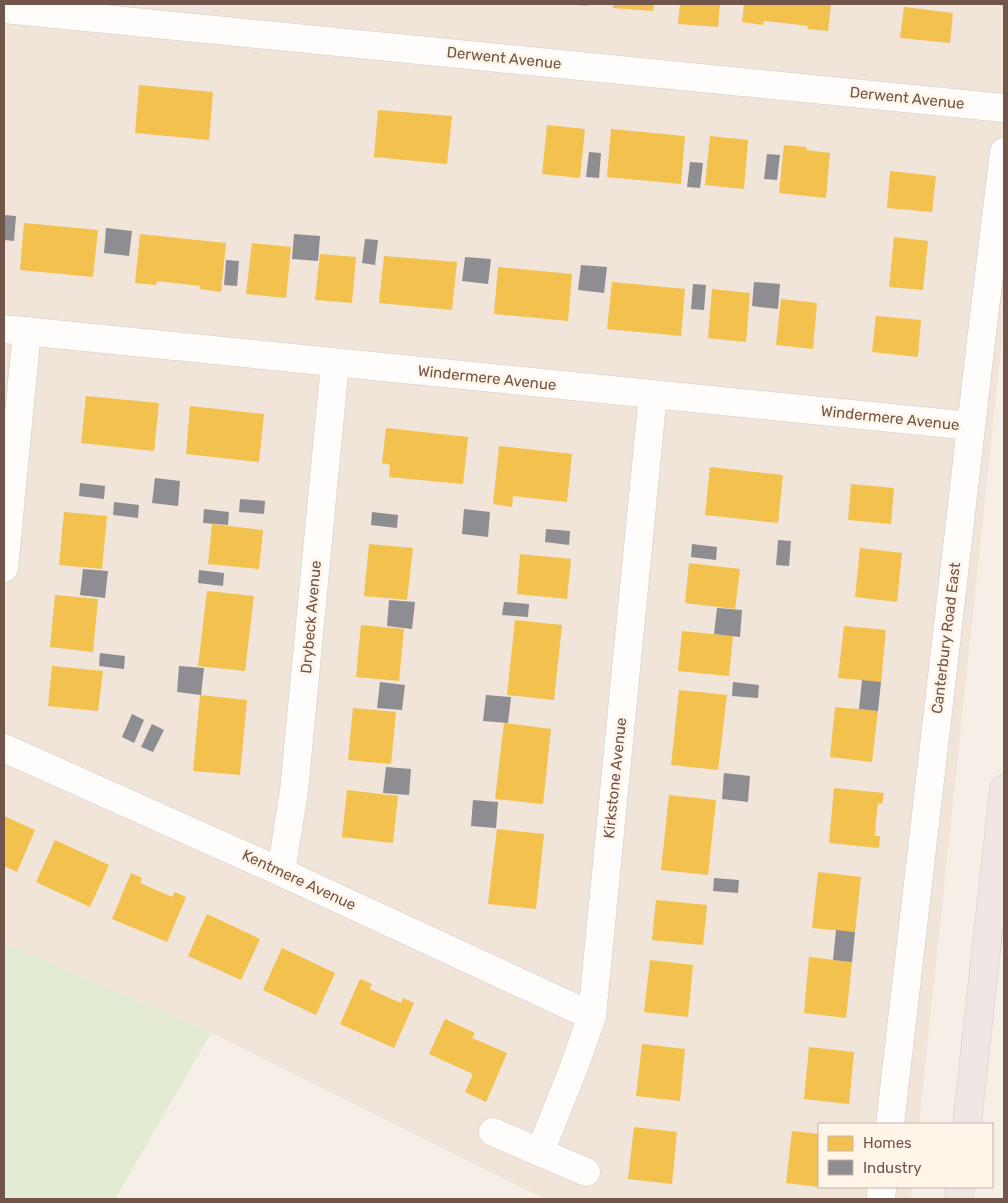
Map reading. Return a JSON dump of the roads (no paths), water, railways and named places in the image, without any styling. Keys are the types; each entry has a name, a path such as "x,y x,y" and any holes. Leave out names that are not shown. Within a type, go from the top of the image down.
{"highway":[{"path":"967,1123 1004,788"}],"street":[{"name":"Derwent Avenue","path":"4,9 1004,108"},
{"name":"Canterbury Road East","path":"890,1123 1004,152"},
{"name":"Windermere Avenue","path":"15,330 971,426"},
{"path":"4,568 15,330"},
{"name":"Drybeck Avenue","path":"281,872 294,791 335,363"},
{"name":"Kirkstone Avenue","path":"540,1152 592,1016 653,394"},
{"name":"Kentmere Avenue","path":"4,748 281,872 592,1016"},
{"path":"493,1132 586,1172"}]}
